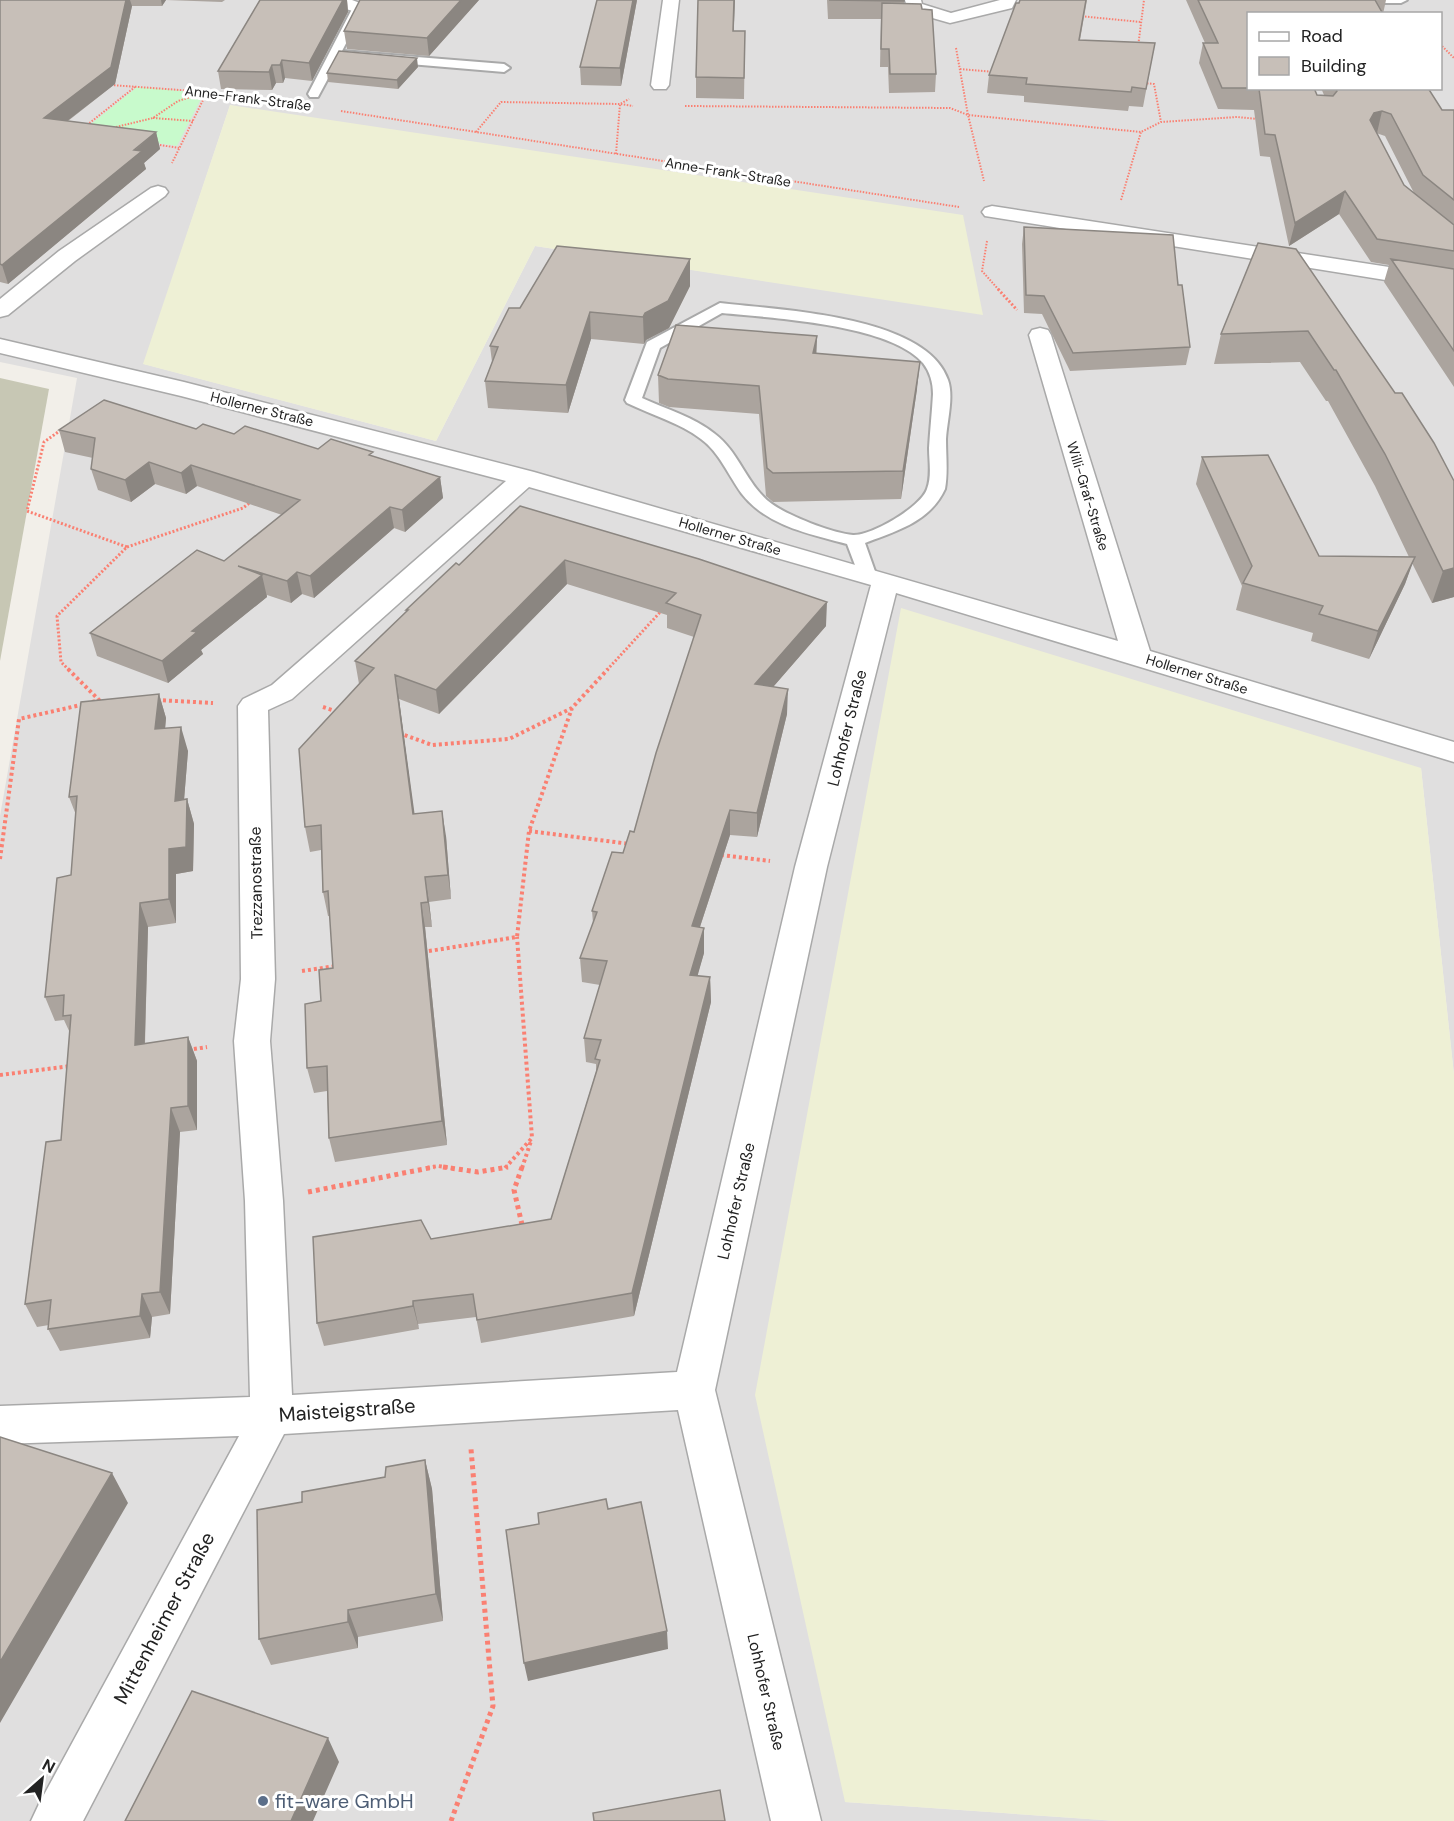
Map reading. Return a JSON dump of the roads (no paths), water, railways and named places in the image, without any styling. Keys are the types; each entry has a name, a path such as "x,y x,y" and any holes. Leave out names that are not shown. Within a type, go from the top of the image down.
{"street":[{"path":"336,0 359,8 400,0"},
{"path":"660,85 671,0"},
{"path":"913,0 914,7 950,18 1006,3 1008,0"},
{"path":"0,310 67,256 158,192"},
{"path":"992,212 1454,285"},
{"name":"Willi-Graf-Straße","path":"1040,335 1137,656"},
{"name":"Hollerner Straße","path":"0,346 219,397 525,477 1137,656 1454,752"},
{"name":"Trezzanostraße","path":"272,1415 264,1201 252,1041 258,979 253,706 282,692 525,477"},
{"name":"Lohhofer Straße","path":"796,1821 694,1390 876,580"},
{"name":"Maisteigstraße","path":"0,1425 272,1415 694,1390"},
{"name":"Mittenheimer Straße","path":"56,1821 272,1415"}],"lane":[{"path":"1343,0 1401,0"},
{"path":"314,94 359,8"},
{"path":"336,54 504,68"},
{"path":"855,541 910,517 928,505 936,488 940,379 930,360 909,343 886,334 844,324 720,308 653,345 633,400 708,436 731,459 754,497 769,510 794,522 855,541 876,580"}],"place":[{"name":"fit-ware GmbH","path":"263,1801"}]}
